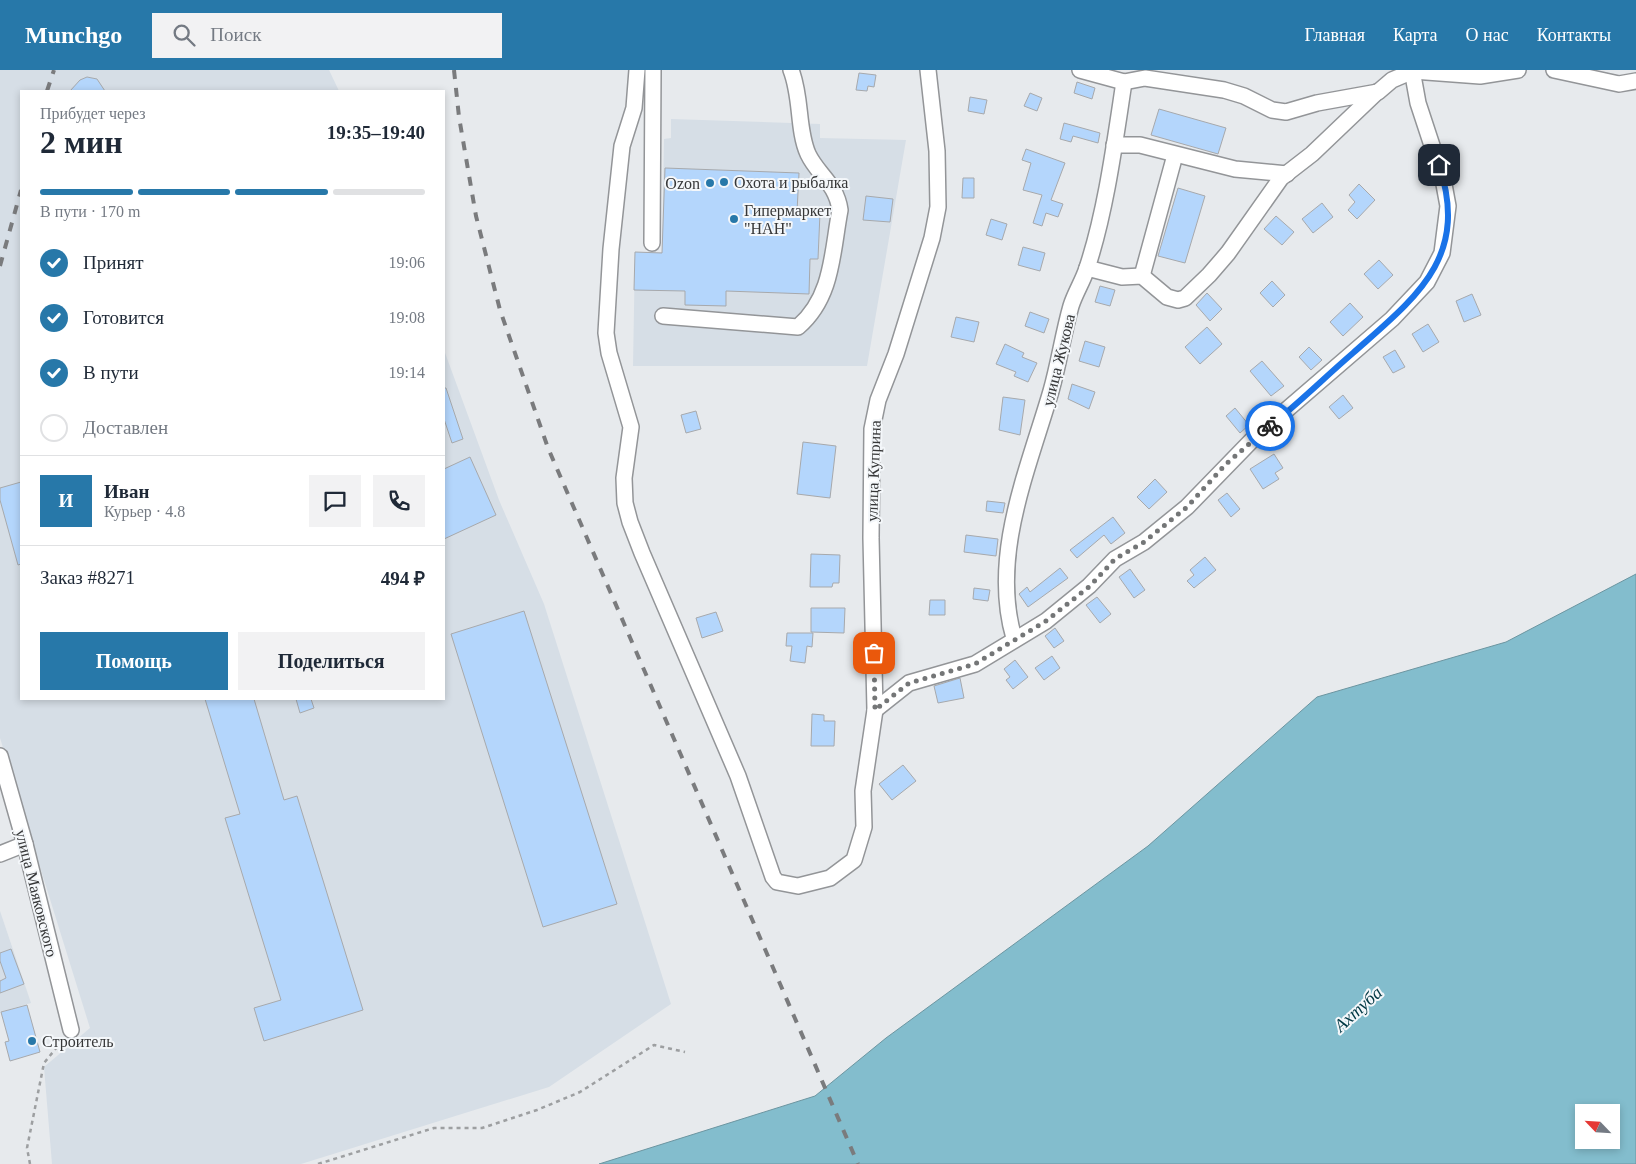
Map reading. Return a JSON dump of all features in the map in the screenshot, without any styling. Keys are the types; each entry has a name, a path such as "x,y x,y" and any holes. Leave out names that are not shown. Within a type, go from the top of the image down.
{"street":[{"name":"улица Куприна","path":"637,70 634,108 622,146 611,249 606,333 609,353 631,427 624,478 625,503 630,522 738,776 772,877 778,882 798,886 830,878 854,860 864,827 863,791 875,710 870,538 872,429 878,400 896,354 932,238 938,207 936,152 928,70"},
{"path":"652,243 653,70"},
{"path":"663,316 798,327 809,317 817,305 826,287 840,210 838,198 830,182 808,154 803,135 800,99 791,70"},
{"path":"1080,70 1124,82 1144,78 1224,90 1244,96 1272,110 1286,112 1317,103 1378,92"},
{"path":"875,710 909,683 975,664 1014,638 1031,632 1046,621 1090,586 1115,559 1144,542 1187,507 1248,444 1392,319 1427,282 1442,253 1448,206 1444,179 1418,103 1413,70"},
{"path":"1087,268 1122,277 1142,276 1168,297 1178,300 1185,298 1210,275 1228,253 1270,193 1287,174 1312,154 1392,80 1413,70 1480,76 1518,70"},
{"path":"1554,70 1619,84 1636,81"},
{"name":"улица Жукова","path":"1014,638 1007,615 1006,568 1018,502 1052,389 1071,308 1087,268 1114,145 1124,82"},
{"path":"1114,145 1140,145 1235,169 1287,174"},
{"path":"1142,276 1175,155"},
{"name":"улица Маяковского","path":"0,756 25,844 71,1030"},
{"path":"0,854 25,844"}],"path":[{"path":"30,1164 27,1148 44,1063 71,1030"},
{"path":"318,1164 434,1128 482,1128 537,1110 580,1092 654,1045 685,1052"}],"shaded area":[{"path":"0,70 329,70 339,90 20,90 20,700 445,700 445,353 499,500 544,604 671,1004 549,1087 301,1164 52,1164 44,1067 90,1028 0,738"},
{"path":"671,119 820,124 820,138 906,140 867,366 633,366 635,252 662,252 664,139 671,138"},
{"path":"0,911 31,1003 0,1012"}],"water":[{"name":"Ахтуба","path":"1636,574 1636,1164 599,1164 815,1096 886,1038 1148,846 1317,697 1506,642"}],"building":[{"path":"859,73 876,75 874,87 868,86 867,91 856,90"},
{"path":"87,77 97,79 104,90 71,90 80,80"},
{"path":"1077,82 1095,88 1092,99 1074,93"},
{"path":"1030,93 1042,98 1037,111 1024,106"},
{"path":"970,97 987,100 984,114 968,111"},
{"path":"1159,109 1226,128 1218,154 1151,135"},
{"path":"1064,123 1100,133 1098,143 1073,136 1071,142 1060,139"},
{"path":"1026,149 1065,163 1051,200 1063,204 1058,217 1046,213 1042,226 1033,223 1042,195 1023,190 1031,163 1022,160"},
{"path":"665,168 799,173 797,212 820,213 818,259 810,259 809,294 726,291 726,306 685,305 685,291 634,290 635,252 662,253"},
{"path":"963,178 974,178 974,198 962,198"},
{"path":"1359,184 1375,200 1357,219 1348,210 1355,202 1349,195"},
{"path":"1178,188 1205,196 1185,263 1158,256"},
{"path":"866,196 893,199 890,222 863,220"},
{"path":"1322,203 1333,217 1313,233 1302,219"},
{"path":"1276,216 1294,232 1282,245 1264,229"},
{"path":"991,219 1007,224 1002,240 986,235"},
{"path":"1023,247 1045,253 1040,271 1018,265"},
{"path":"1379,260 1393,275 1378,289 1364,274"},
{"path":"1272,281 1285,295 1273,307 1260,293"},
{"path":"1100,286 1115,290 1110,306 1095,302"},
{"path":"1207,293 1222,309 1210,321 1196,305"},
{"path":"1472,294 1481,315 1464,322 1456,301"},
{"path":"1350,303 1363,317 1343,336 1330,322"},
{"path":"1030,312 1049,319 1044,333 1025,326"},
{"path":"956,317 979,322 974,342 951,337"},
{"path":"1428,324 1439,342 1423,352 1412,334"},
{"path":"1207,327 1222,344 1200,364 1185,347"},
{"path":"1085,341 1105,347 1099,367 1079,361"},
{"path":"1005,344 1024,353 1022,357 1037,363 1028,382 1014,376 1016,372 996,364"},
{"path":"1309,347 1322,360 1311,370 1299,357"},
{"path":"1395,350 1405,367 1393,373 1383,357"},
{"path":"1262,361 1284,386 1271,396 1250,371"},
{"path":"1072,384 1095,392 1089,409 1068,399"},
{"path":"445,388 463,439 452,443 445,422"},
{"path":"1343,395 1353,408 1339,419 1329,407"},
{"path":"1003,397 1025,400 1020,435 999,430"},
{"path":"1235,408 1249,425 1240,433 1226,416"},
{"path":"696,411 701,429 686,433 681,415"},
{"path":"803,442 836,446 830,498 797,494"},
{"path":"1274,454 1283,468 1275,473 1279,479 1263,489 1250,469"},
{"path":"470,457 496,515 445,539 445,469"},
{"path":"1155,479 1167,492 1149,509 1137,497"},
{"path":"20,482 20,564 18,565 0,500 0,488"},
{"path":"1227,493 1240,509 1231,517 1218,500"},
{"path":"987,501 1005,503 1003,513 986,511"},
{"path":"1113,517 1125,533 1111,544 1104,535 1077,558 1070,550"},
{"path":"966,535 998,539 996,556 964,552"},
{"path":"811,554 840,555 839,583 833,583 832,587 810,587"},
{"path":"1205,557 1216,570 1194,588 1187,581 1194,575 1190,570"},
{"path":"1060,568 1068,578 1028,607 1019,594 1027,587 1030,592"},
{"path":"1130,569 1145,590 1134,598 1119,577"},
{"path":"974,588 990,590 988,601 973,599"},
{"path":"1097,597 1111,614 1100,623 1086,605"},
{"path":"930,600 945,600 945,615 929,615"},
{"path":"811,608 845,608 844,633 811,632"},
{"path":"524,611 617,904 543,927 451,634"},
{"path":"716,612 723,631 702,638 696,618"},
{"path":"1055,628 1064,641 1054,648 1045,636"},
{"path":"787,633 813,633 812,647 807,646 805,663 790,661 792,646 786,646"},
{"path":"1052,656 1060,668 1044,680 1035,668"},
{"path":"1015,660 1028,677 1013,689 1006,680 1010,677 1004,669"},
{"path":"960,678 964,698 938,703 934,686"},
{"path":"205,700 254,700 284,800 297,796 363,1010 264,1041 254,1008 281,1000 225,818 240,814"},
{"path":"296,700 311,700 314,708 300,713"},
{"path":"812,714 824,715 824,721 835,721 834,746 811,746"},
{"path":"903,765 916,781 892,800 879,784"},
{"path":"11,949 24,984 0,993 0,981 6,978 0,961 0,953"},
{"path":"27,1005 40,1052 10,1061 5,1042 9,1041 1,1012"}],"railway":[{"path":"47,90 54,70"},
{"path":"454,70 459,117 476,216 500,310 548,448 858,1164"},
{"path":"0,266 20,194"}],"way so far":[{"path":"874,653 875,710 909,683 975,664 1014,638 1031,632 1090,586 1115,559 1144,542 1187,507 1226,464 1270,426"}],"place":[{"name":"Охота и рыбалка","path":"724,182"},
{"name":"Ozon","path":"710,183"},
{"name":"Гипермаркет \"НАН\"","path":"734,219"},
{"name":"Строитель","path":"32,1041"}],"route":[{"path":"1270,426 1392,319 1427,282 1436,268 1442,253 1446,232 1448,206 1444,179 1439,165"}]}
